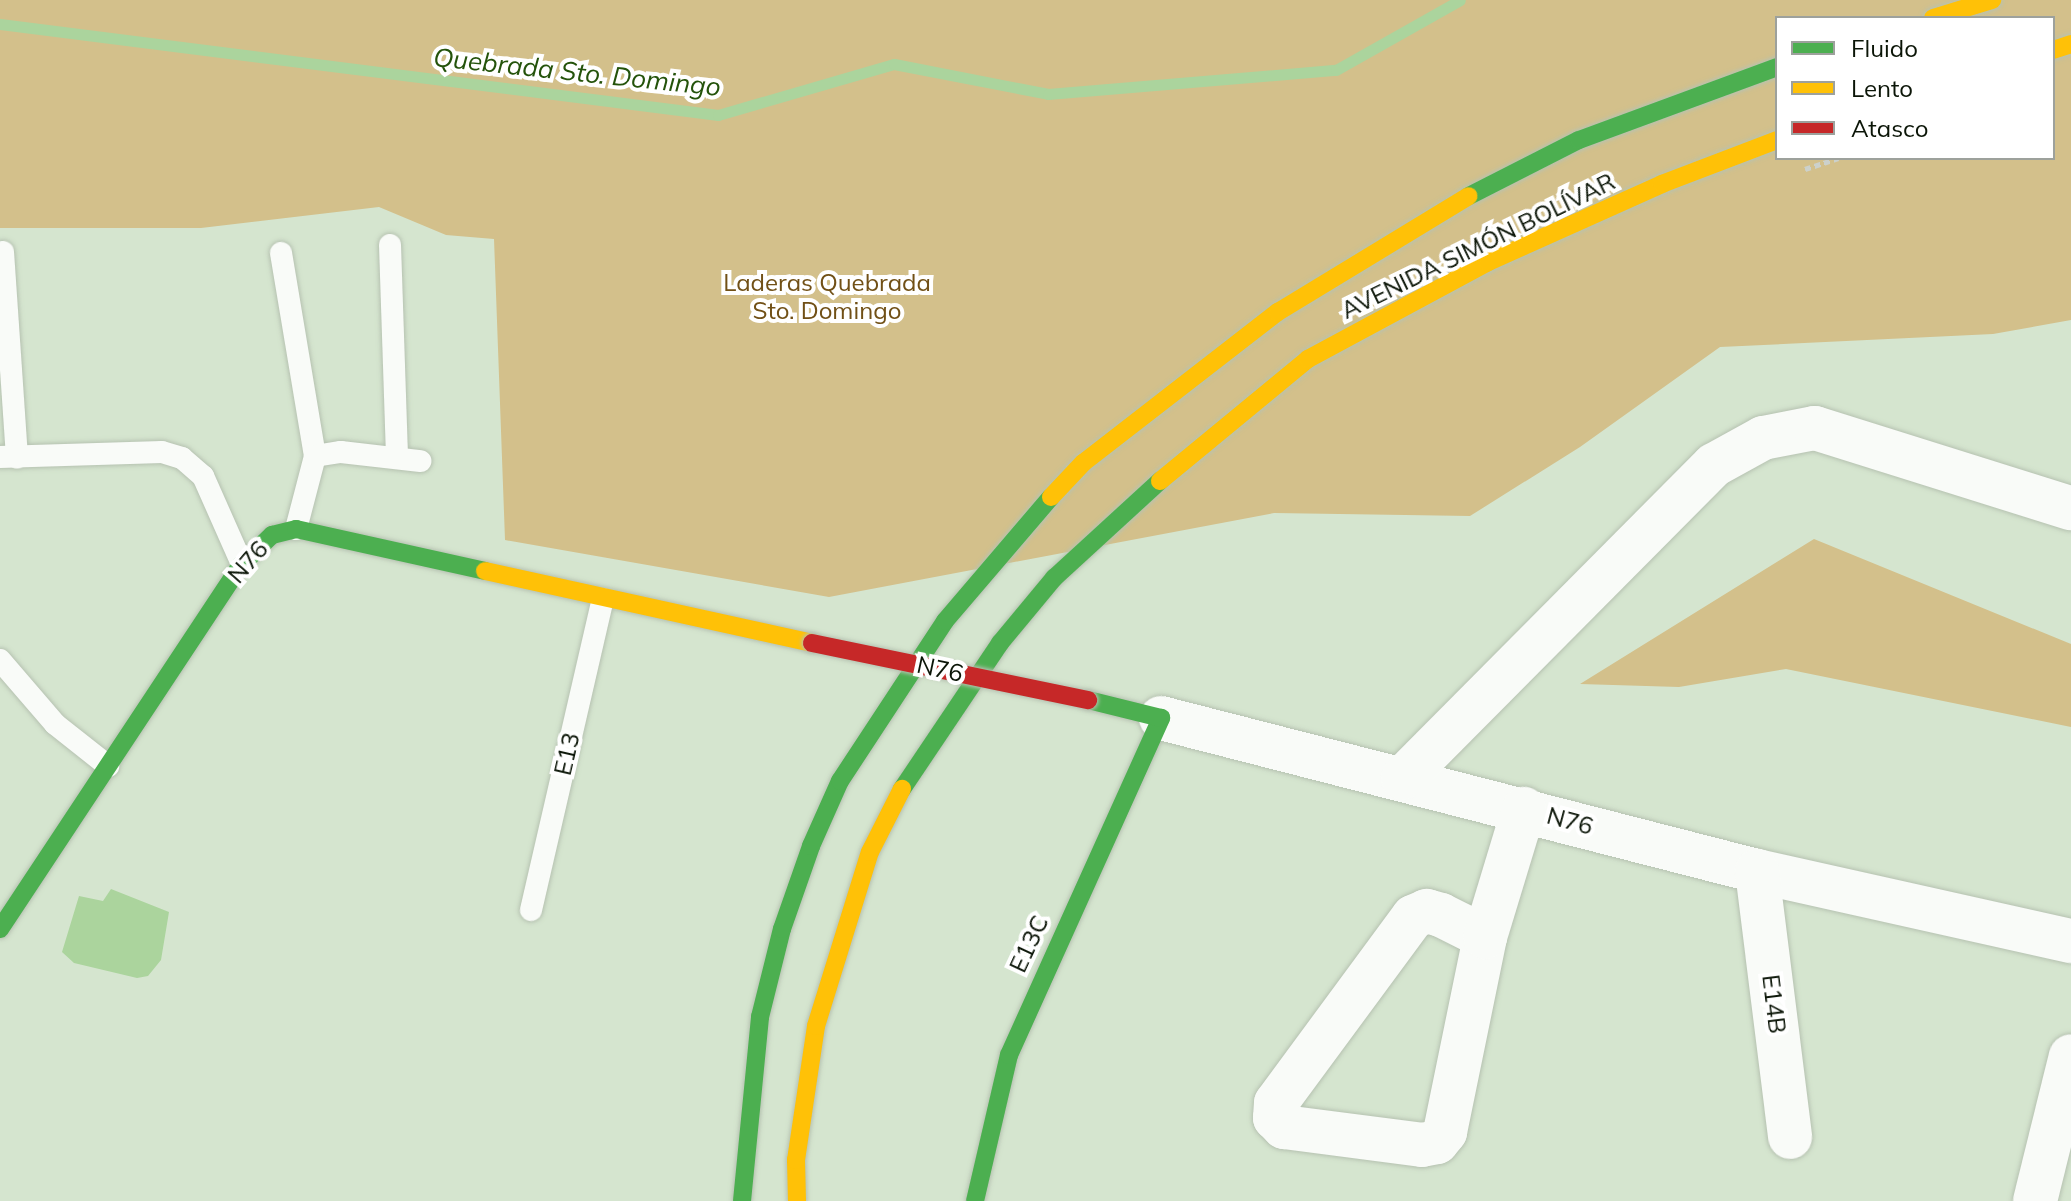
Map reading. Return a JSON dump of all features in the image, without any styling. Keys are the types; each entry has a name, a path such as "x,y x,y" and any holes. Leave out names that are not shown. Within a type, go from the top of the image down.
{"main road":[{"path":"1940,16 1992,0"},
{"name":"AVENIDA SIMÓN BOLÍVAR","path":"742,1201 760,1017 782,929 811,846 840,781 876,724 945,621 1020,530 1083,463 1184,383 1278,312 1438,212 1579,140 1775,68"},
{"name":"AVENIDA SIMÓN BOLÍVAR","path":"797,1201 796,1160 816,1026 870,852 905,783 1000,643 1054,578 1119,514 1308,359 1488,262 1662,184 1775,141"},
{"name":"N76","path":"0,929 242,564 272,535 296,529 603,599 1161,718"},
{"name":"E13C","path":"975,1201 1009,1055 1161,718"}],"street":[{"path":"1403,778 1714,465 1763,438 1815,428 2071,508"},
{"name":"N76","path":"1161,718 1757,871 2071,941"},
{"path":"1485,937 1427,911 1413,917 1276,1103 1275,1118 1284,1127 1422,1145 1437,1142 1445,1132 1485,937 1524,809"},
{"name":"E14B","path":"1757,871 1790,1137"},
{"path":"2035,1201 2071,1056"}],"lane":[{"path":"390,245 397,457"},
{"path":"3,252 9,458 162,452 182,458 203,476 242,564"},
{"path":"281,253 315,456 296,529"},
{"path":"315,456 341,452 420,461"},
{"name":"E13","path":"531,910 603,599"},
{"path":"2,664 55,724 108,766"}],"path":[{"path":"1794,174 1832,160"}],"green space":[{"name":"Laderas Quebrada Sto. Domingo","path":"0,0 2071,0 2071,320 1993,334 1720,347 1580,447 1470,516 1274,513 829,597 505,540 494,239 446,235 379,207 201,228 0,228"},
{"path":"1814,539 2071,644 2071,727 1786,669 1679,687 1580,684"}],"shaded area":[{"path":"111,889 169,912 161,960 148,976 137,978 74,963 62,952 79,896 103,901"}],"waterway":[{"name":"Quebrada Sto. Domingo","path":"0,24 718,115 894,64 1048,94 1336,70 1460,0"}],"traffic: fast":[{"path":"1469,196 1579,140 1775,68"},
{"path":"902,789 1000,643 1054,578 1160,481"},
{"path":"742,1201 760,1017 782,929 811,846 840,781 945,621 1051,497"},
{"path":"0,929 242,564 272,535 296,529 485,571"},
{"path":"975,1201 1009,1055 1161,718 1088,700"}],"traffic: slow":[{"path":"1940,16 1992,0"},
{"path":"2055,49 2071,44"},
{"path":"1160,481 1308,359 1488,262 1662,184 1775,141"},
{"path":"1051,497 1083,463 1278,312 1469,196"},
{"path":"485,571 812,643"},
{"path":"797,1201 796,1160 816,1026 870,852 902,789"}],"traffic: jam":[{"path":"812,643 1088,700"}]}
